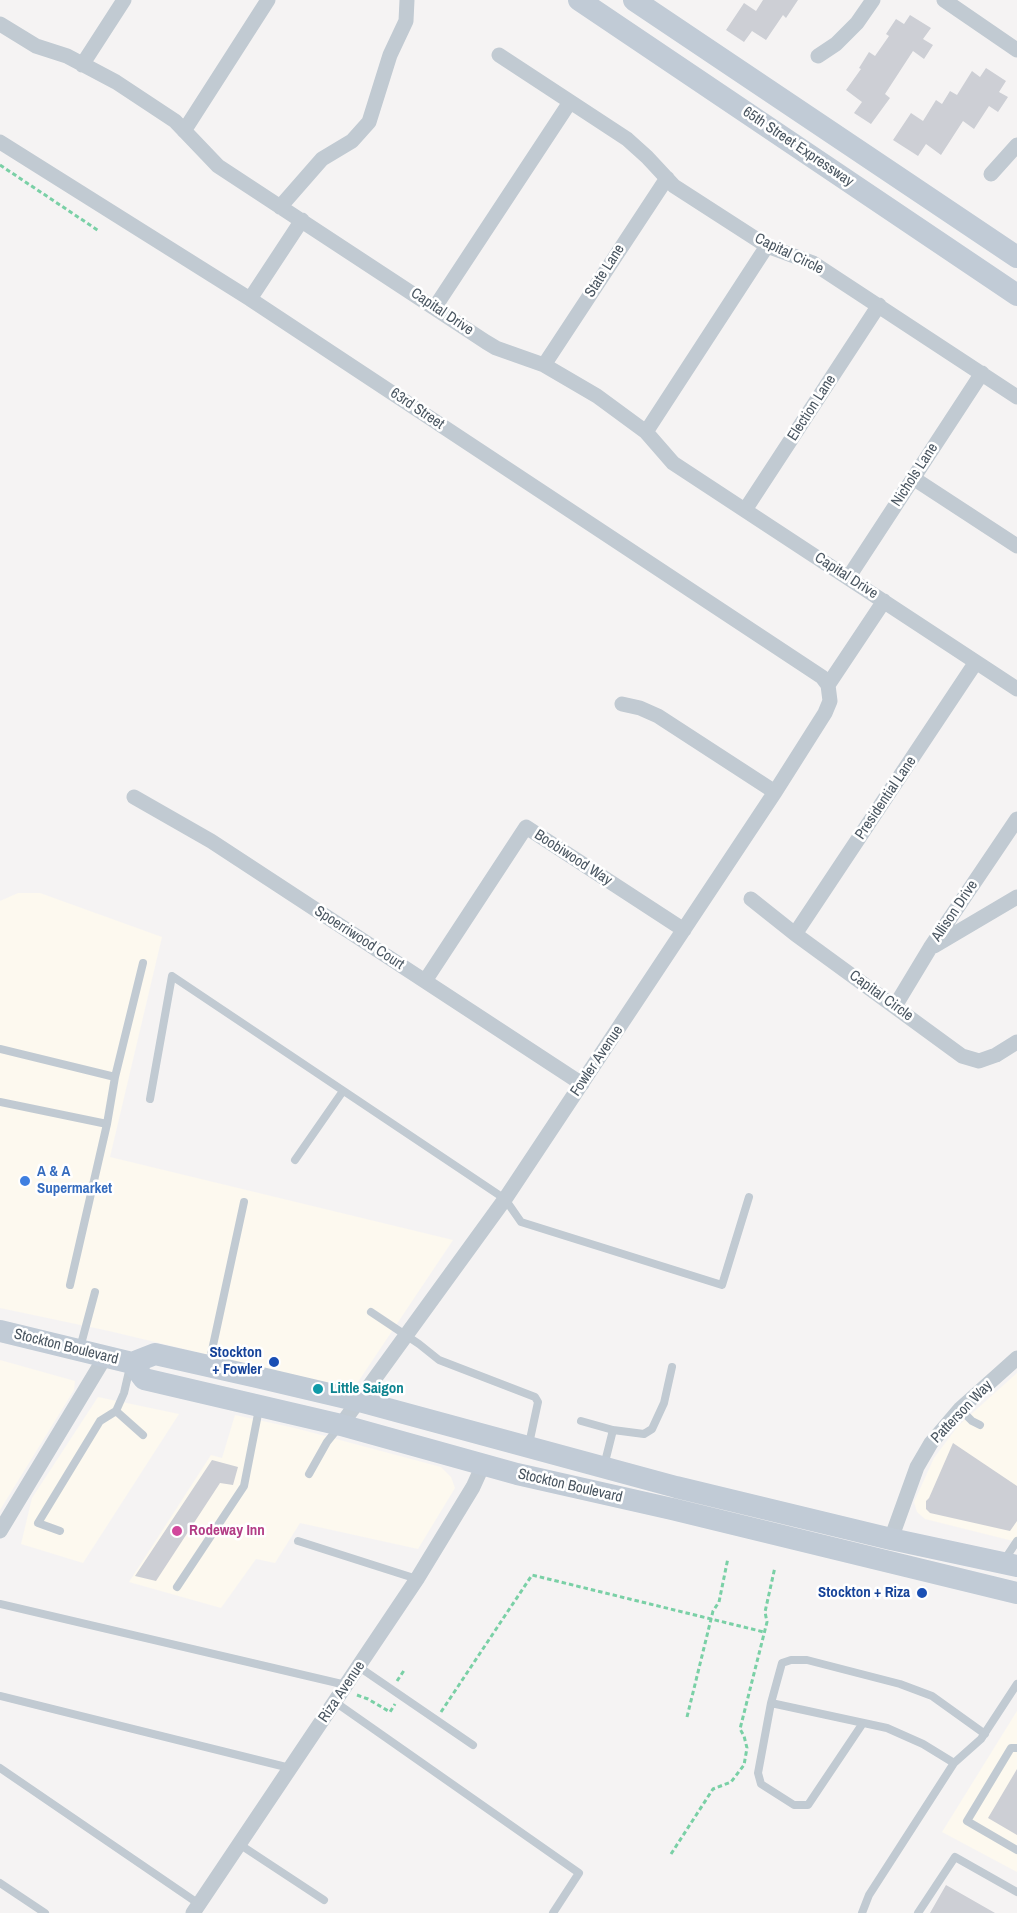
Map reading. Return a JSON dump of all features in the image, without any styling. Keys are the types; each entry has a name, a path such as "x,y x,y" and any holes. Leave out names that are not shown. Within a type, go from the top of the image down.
{"main road":[{"name":"65th Street Expressway","path":"579,0 1017,295"},
{"name":"65th Street Expressway","path":"634,0 1017,257"},
{"name":"Stockton Boulevard","path":"0,1331 132,1363 155,1354 209,1366 359,1401 687,1490 1010,1565"},
{"name":"Stockton Boulevard","path":"132,1363 144,1379 341,1425 483,1465 1017,1593"},
{"path":"483,1465 488,1437"},
{"path":"752,1528 772,1519 869,1544 891,1539"}],"street":[{"path":"82,65 124,0"},
{"path":"184,131 268,0"},
{"path":"280,207 321,159 352,141 369,122 390,55 406,21 407,0"},
{"path":"818,56 836,44 857,23 873,0"},
{"path":"944,0 1017,50"},
{"name":"Capital Drive","path":"0,24 36,46 67,56 116,82 175,121 218,166 496,348 544,365 597,396 646,432 673,463 1017,689"},
{"name":"Capital Circle","path":"499,55 627,139 674,186 767,246 813,263 1017,397"},
{"path":"435,307 570,102"},
{"name":"63rd Street","path":"0,142 250,299 822,677 828,685"},
{"path":"991,174 1017,145"},
{"name":"State Lane","path":"544,365 667,178"},
{"path":"250,299 302,220"},
{"path":"646,432 767,246"},
{"name":"Election Lane","path":"745,510 879,305"},
{"name":"Nichols Lane","path":"848,578 982,373"},
{"path":"913,478 1017,546"},
{"name":"Capital Drive","path":"828,685 884,601"},
{"name":"Presidential Lane","path":"795,934 976,662"},
{"name":"Fowler Avenue","path":"341,1425 505,1199 775,792 825,713 830,701 828,685"},
{"path":"622,704 640,708 658,716 775,792"},
{"name":"Spoerriwood Court","path":"134,797 211,841 582,1084"},
{"name":"Allison Drive","path":"895,1006 930,948 1017,819"},
{"name":"Boobiwood Way","path":"425,981 526,827 684,930"},
{"path":"930,948 1017,897"},
{"name":"Capital Circle","path":"751,899 795,934 962,1056 979,1061 996,1055 1017,1042"},
{"path":"0,1531 105,1357"},
{"name":"Patterson Way","path":"891,1539 917,1467 931,1443 960,1409 1017,1358"},
{"name":"Riza Avenue","path":"196,1908 335,1702 350,1689 358,1667 417,1580 473,1487 483,1465"}],"lane":[{"path":"70,1285 107,1124 115,1077 143,963"},
{"path":"150,1099 172,976 505,1199 521,1222 722,1285 749,1197"},
{"path":"0,1049 115,1077"},
{"path":"295,1160 343,1091"},
{"path":"0,1102 107,1124"},
{"path":"209,1366 244,1202"},
{"path":"80,1350 95,1292"},
{"path":"371,1312 439,1360 536,1397 538,1402 528,1448"},
{"path":"60,1532 38,1524 100,1421 116,1411 124,1393 132,1363"},
{"path":"581,1421 613,1430 644,1434 652,1429 664,1403 672,1367"},
{"path":"177,1587 244,1486 259,1407"},
{"path":"960,1409 980,1425"},
{"path":"116,1411 143,1434"},
{"path":"309,1474 327,1442 341,1425"},
{"path":"604,1468 613,1430"},
{"path":"298,1540 417,1580"},
{"path":"1010,1565 1017,1541"},
{"path":"0,1604 350,1689"},
{"path":"863,1723 808,1805 794,1805 761,1784 758,1773 771,1703 782,1663 791,1660 807,1660 900,1684 932,1696 985,1734"},
{"path":"358,1667 473,1745"},
{"path":"862,1913 869,1895 954,1763 985,1734 1017,1684"},
{"path":"0,1696 291,1768"},
{"path":"335,1702 579,1873 553,1913"},
{"path":"771,1703 887,1728 923,1744 954,1763"},
{"path":"1017,1748 1011,1748 967,1821 1017,1850"},
{"path":"0,1768 196,1908"},
{"path":"239,1844 324,1900"},
{"path":"918,1913 955,1857 1017,1892"},
{"path":"0,1883 45,1913"}],"path":[{"path":"0,165 99,231"},
{"path":"687,1717 711,1618 719,1602 728,1558"},
{"path":"670,1854 713,1789 731,1782 744,1765 747,1748 740,1729 767,1622 765,1612 775,1567"},
{"path":"440,1714 532,1575 764,1632"},
{"path":"350,1689 390,1712 404,1690 395,1684 405,1669"}],"shaded area":[{"path":"18,893 40,893 162,937 110,1157 453,1240 358,1382 349,1386 327,1383 109,1331 0,1308 0,901"},
{"path":"0,1360 75,1381 74,1390 0,1510"},
{"path":"1017,1373 1017,1542 925,1519 917,1512 914,1502 934,1458 958,1426"},
{"path":"98,1397 179,1414 83,1563 21,1544 32,1498"},
{"path":"235,1415 295,1428 441,1467 451,1477 455,1488 418,1549 300,1523 275,1563 256,1559 221,1608 129,1582 211,1455 222,1458"},
{"path":"1017,1711 1017,1872 942,1832"}],"building":[{"path":"763,0 798,0 786,18 783,15 766,40 752,31 744,42 726,30 744,3 756,11"},
{"path":"910,15 931,28 923,39 933,45 924,59 913,51 885,94 890,98 871,124 854,113 862,102 846,90 861,69 859,68 869,52 875,56 889,36 886,34 896,19 904,24"},
{"path":"986,68 1006,81 999,92 1008,97 998,112 989,106 974,129 963,121 941,155 926,144 918,156 893,140 911,113 923,121 936,100 942,104 950,91 957,95 972,71 980,77"},
{"path":"953,1443 1017,1486 1017,1521 1010,1531 930,1513 926,1509 926,1501"},
{"name":"Rodeway Inn","path":"212,1460 238,1467 233,1485 220,1483 156,1581 135,1576"},
{"path":"1017,1769 1017,1835 988,1818"},
{"path":"946,1885 995,1913 930,1913"}],"place":[{"name":"A & A Supermarket","path":"25,1181"},
{"name":"Stockton + Fowler","path":"274,1362"},
{"name":"Little Saigon","path":"318,1389"},
{"name":"Rodeway Inn","path":"177,1531"},
{"name":"Stockton + Riza","path":"922,1593"}]}
